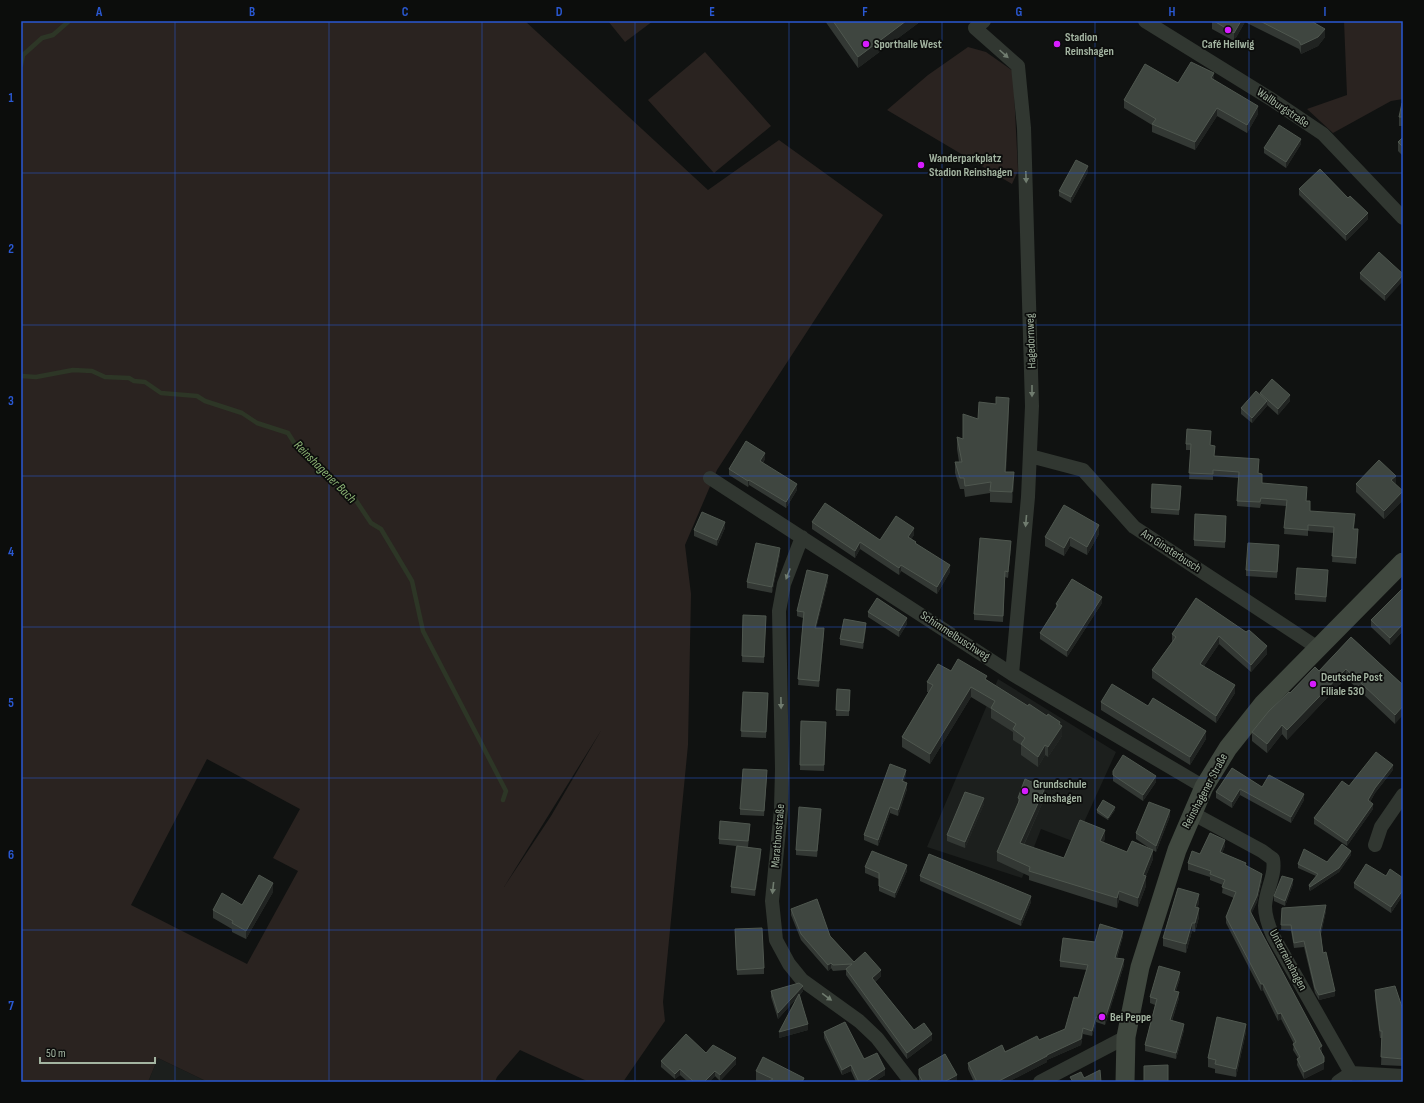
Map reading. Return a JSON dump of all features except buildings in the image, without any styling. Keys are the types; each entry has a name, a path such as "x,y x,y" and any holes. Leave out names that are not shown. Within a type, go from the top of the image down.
{"main road":[{"name":"Reinshagener Straße","path":"1125,1082 1126,1037 1132,1001 1150,935 1177,850 1204,787 1228,748 1263,704 1403,562"}],"street":[{"name":"Wallburgstraße","path":"1145,21 1271,99 1323,134 1403,218"},
{"name":"Hagedornweg","path":"979,24 1018,66 1020,72 1024,128 1031,354 1030,456 1012,674"},
{"name":"Am Ginsterbusch","path":"1030,456 1083,470 1134,527 1318,648"},
{"name":"Schimmelbuschweg","path":"710,478 1012,674 1204,787"},
{"name":"Marathonstraße","path":"802,538 784,584 779,612 782,769 781,809 772,901 776,940 789,964 802,980 859,1021 882,1043 911,1082"},
{"path":"1375,845 1380,827 1403,796"},
{"name":"Unterreinshagen","path":"1192,813 1262,851 1273,859 1275,870 1265,906 1267,922 1273,936 1351,1073"},
{"path":"1040,1082 1126,1037"},
{"path":"1338,1082 1351,1073 1403,1076"}],"shaded area":[{"path":"21,21 525,21 708,190 779,140 883,215 717,470 685,545 691,594 688,745 663,1002 665,1021 623,1082 589,1082 520,1050 497,1077 495,1082 208,1082 158,1058 148,1082 21,1082","holes":["602,729 551,816 504,887","207,759 300,809 273,858 298,871 247,964 131,905"]},
{"path":"608,21 653,21 625,42"},
{"path":"1344,21 1403,21 1403,99 1391,101 1333,133 1307,109 1347,95"},
{"path":"968,47 986,52 1013,71 1018,171 1012,184 887,110 928,75"},
{"path":"705,52 771,126 714,173 648,100"},
{"name":"Grundschule Reinshagen","path":"998,679 1116,752 1075,842 1041,829 1022,878 927,847"},
{"path":"158,1058 208,1082 148,1082"}],"waterway":[{"path":"21,65 23,55 42,38 53,35 69,21"},
{"name":"Reinshagener Bach","path":"21,376 36,377 73,370 92,371 105,377 129,378 134,381 145,382 161,393 197,396 205,401 242,413 257,423 288,433 298,449 355,499 371,523 381,529 412,581 423,631 506,791 503,800"}],"place":[{"name":"Café Hellwig","path":"1228,30"},
{"name":"Sporthalle West","path":"866,44"},
{"name":"Stadion Reinshagen","path":"1057,44"},
{"name":"Wanderparkplatz Stadion Reinshagen","path":"921,165"},
{"name":"Deutsche Post Filiale 530","path":"1313,684"},
{"name":"Grundschule Reinshagen","path":"1025,791"},
{"name":"Bei Peppe","path":"1102,1017"}]}
